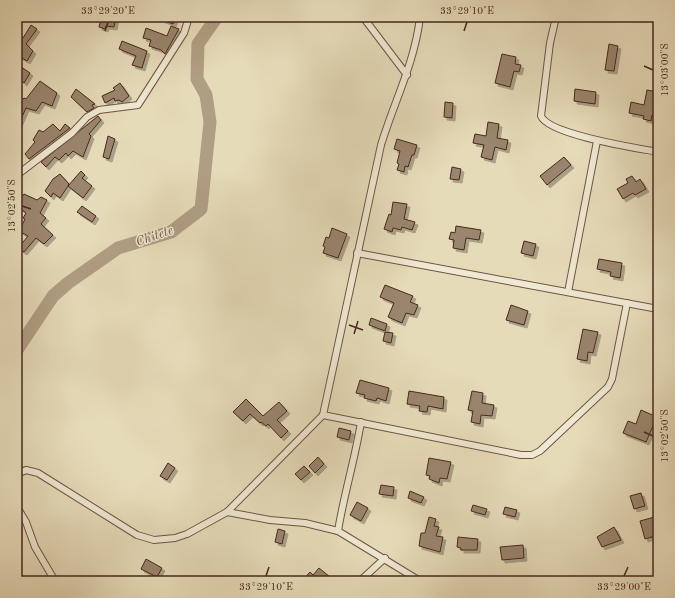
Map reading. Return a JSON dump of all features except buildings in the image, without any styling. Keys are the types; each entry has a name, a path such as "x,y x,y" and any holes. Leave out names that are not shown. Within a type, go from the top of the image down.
{"street":[{"path":"17,175 72,133 87,117 99,110 138,105 184,33 189,17"},
{"path":"363,17 406,76"},
{"path":"17,474 26,470 38,473 137,535 154,540 187,534 227,512 323,415 381,145 390,116 406,76 418,35 420,17"},
{"path":"556,17 550,43 542,116 543,120 550,126 597,141 658,152"},
{"path":"568,292 597,141"},
{"path":"357,252 658,309"},
{"path":"323,415 521,455 532,455 540,451 608,387 612,379 627,303"},
{"path":"338,531 344,499 356,455 361,422"},
{"path":"17,507 26,522 35,547 55,581"},
{"path":"227,512 270,520 305,523 338,531 385,558 420,581"},
{"path":"360,581 385,558"}],"waterway":[{"name":"Chitete","path":"17,350 53,296 68,283 118,248 171,232 201,209 210,122 206,95 197,79 198,44 217,17"}]}
